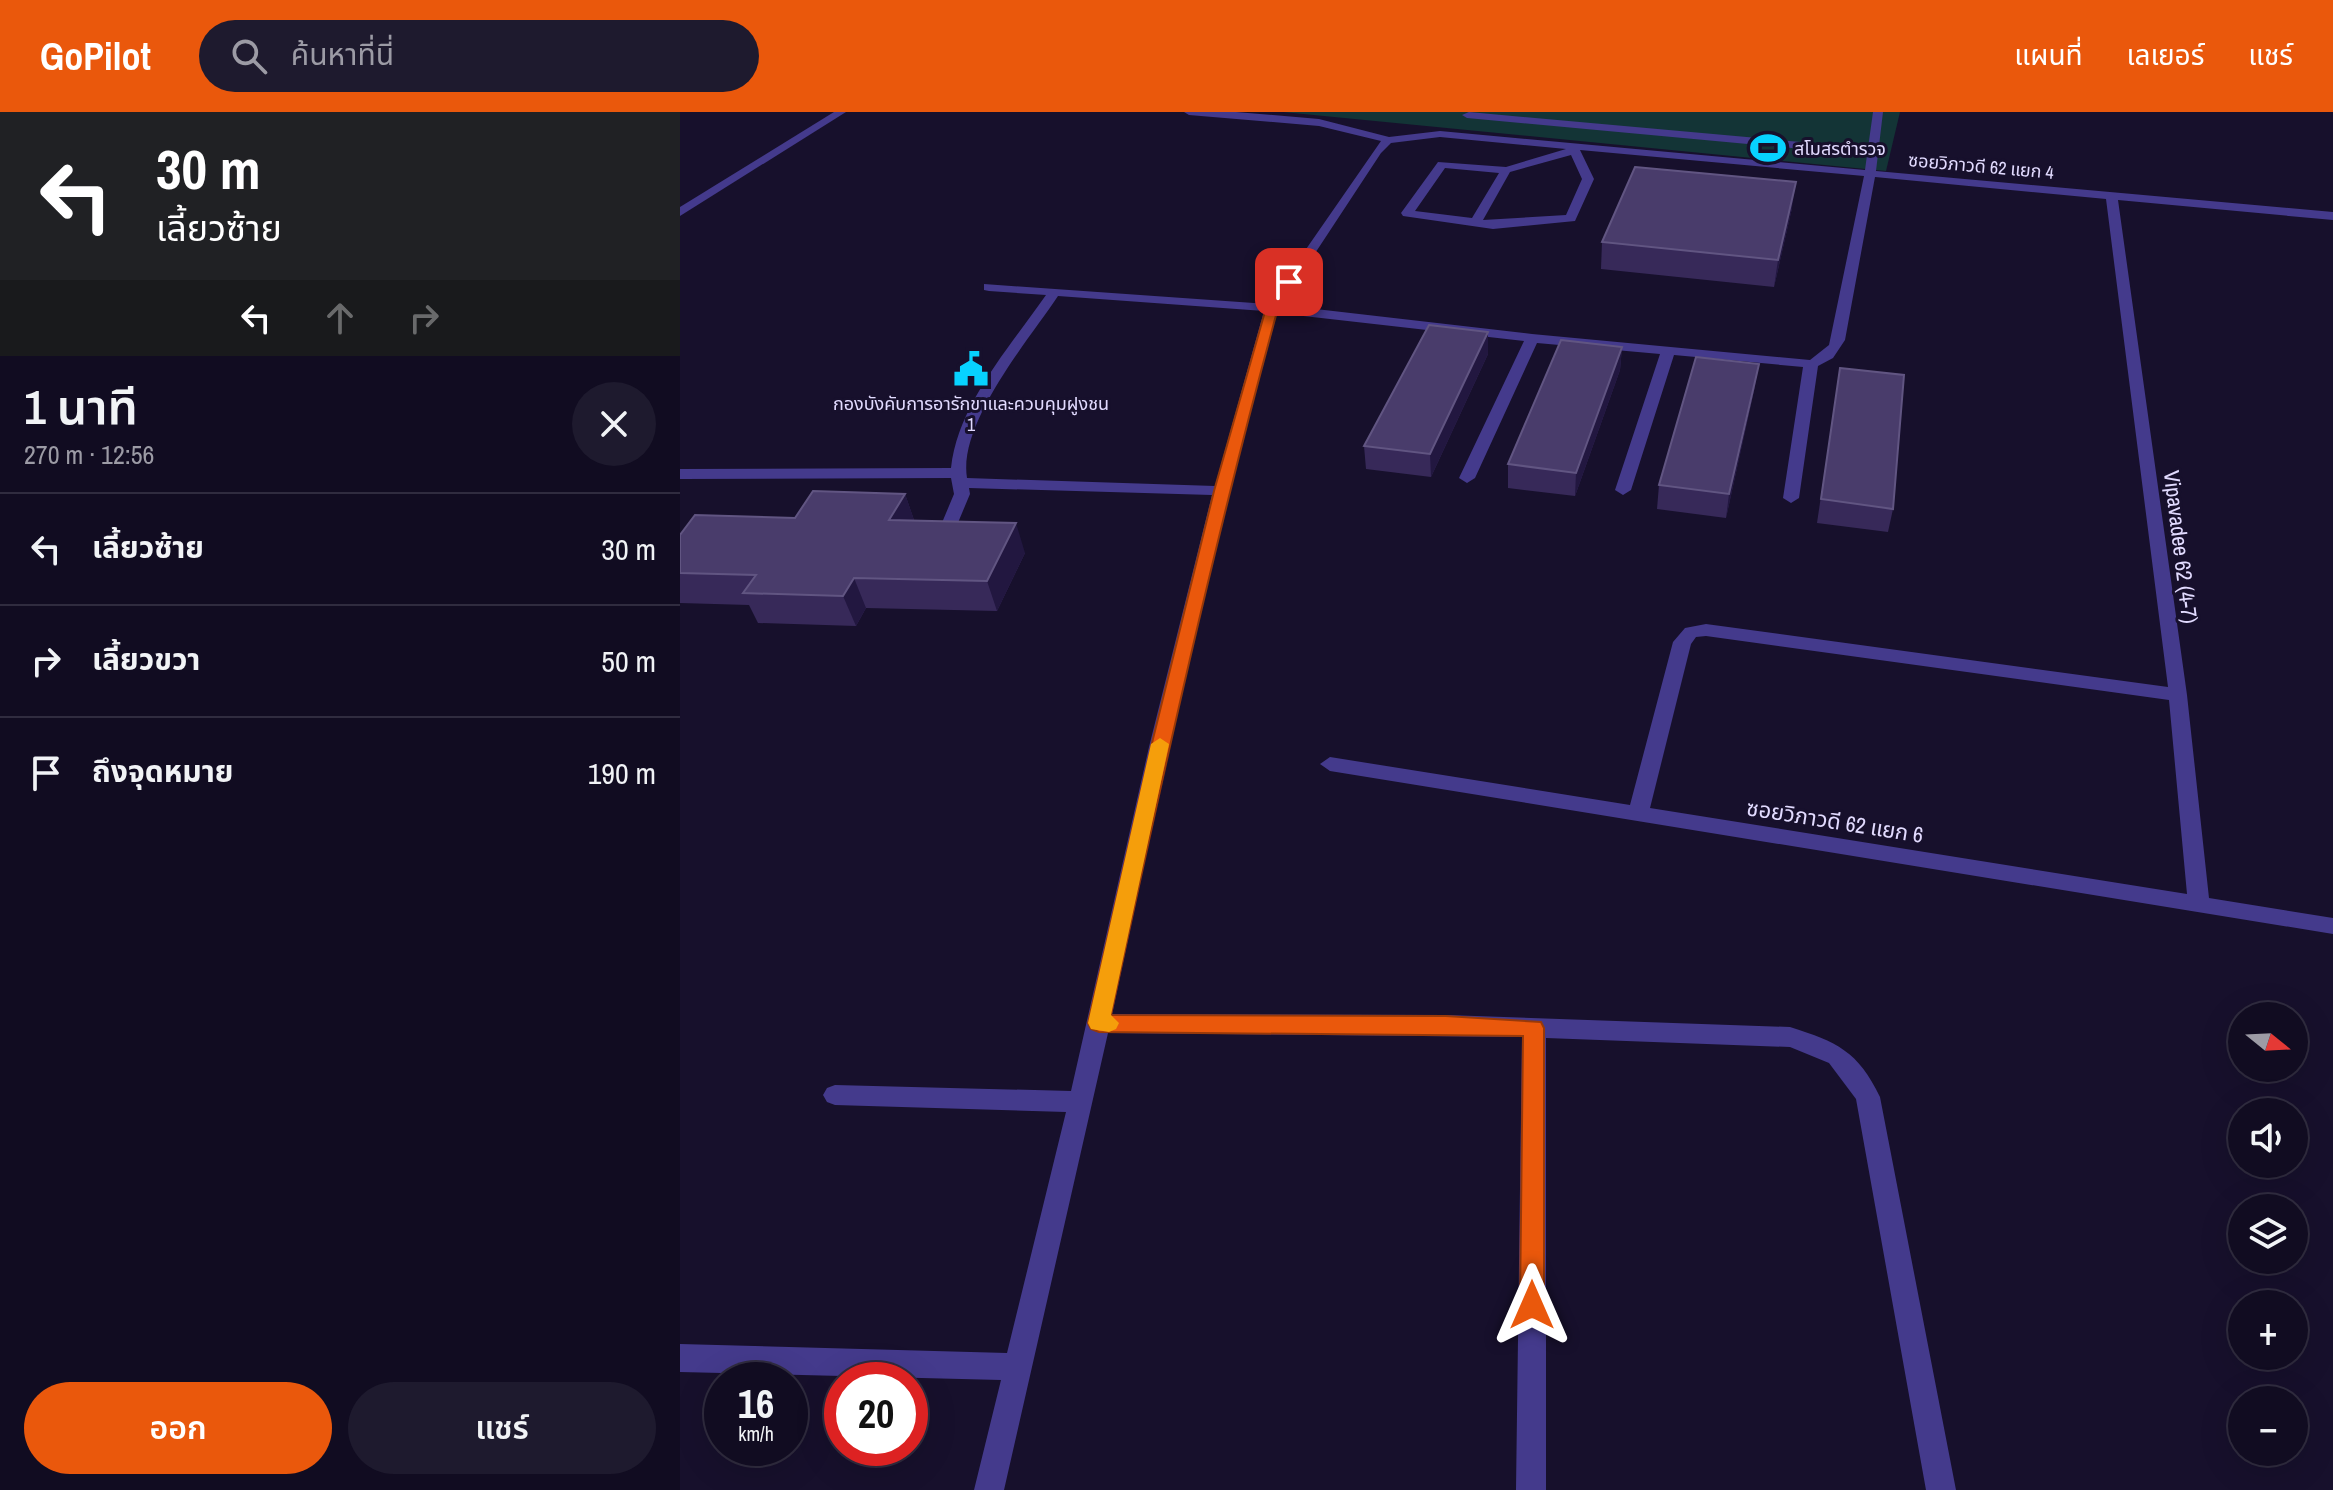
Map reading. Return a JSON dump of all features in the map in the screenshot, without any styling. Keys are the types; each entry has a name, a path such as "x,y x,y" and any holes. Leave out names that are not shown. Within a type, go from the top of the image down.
{"street":[{"path":"680,212 841,112"},
{"path":"989,1490 1099,1023 1159,747 1221,491 1272,308 1377,151 1388,140 1368,130 1340,126 1189,112"},
{"path":"989,287 1272,308 1532,338 1811,364 1834,351 1838,340 1870,175 1878,112"},
{"path":"1467,115 1873,152"},
{"path":"1607,149 1620,131"},
{"name":"ซอยวิภาวดี 62 แยก 4","path":"1388,140 1440,134 2333,216"},
{"path":"1573,148 1588,179 1571,218 1493,225 1407,213 1442,164 1506,170 1573,148"},
{"path":"1774,179 1779,177 1780,166"},
{"path":"1475,223 1506,170"},
{"name":"Vipavadee 62 (4-7)","path":"2112,196 2178,695 2199,905"},
{"path":"944,537 962,494 961,445 984,396 1055,291"},
{"path":"1467,478 1532,338"},
{"path":"1623,490 1668,352"},
{"path":"1791,498 1811,364"},
{"path":"680,474 960,478 1221,491"},
{"path":"1638,814 1682,642 1691,632 1706,630 2178,695"},
{"name":"ซอยวิภาวดี 62 แยก 6","path":"1330,764 2333,926"},
{"path":"1099,1023 1446,1025 1790,1037 1846,1059 1868,1097 1941,1490"},
{"path":"1531,1490 1534,1028"},
{"path":"835,1095 1079,1102"},
{"path":"680,1358 1017,1367"}],"green space":[{"name":"สโมสรตำรวจ","path":"1283,112 1900,112 1886,171"}],"building":[{"path":"1635,167 1796,182 1778,260 1602,242"},
{"path":"1429,325 1488,332 1430,454 1364,446"},
{"path":"1561,340 1622,347 1576,473 1508,464"},
{"path":"1696,357 1759,364 1729,494 1659,485"},
{"path":"1840,368 1904,375 1893,509 1821,499"},
{"path":"813,491 905,494 889,520 1016,523 987,581 854,578 843,596 743,593 756,575 680,573 680,535 695,515 795,518"}],"slow traffic":[{"path":"1109,1023 1099,1023 1160,744"}],"place":[{"name":"สโมสรตำรวจ","path":"1768,148"},
{"name":"กองบังคับการอารักขาและควบคุมฝูงชน 1","path":"971,369"}],"route":[{"path":"1289,282 1272,308 1221,491 1159,747 1099,1023 1534,1028 1532,1305"}]}
